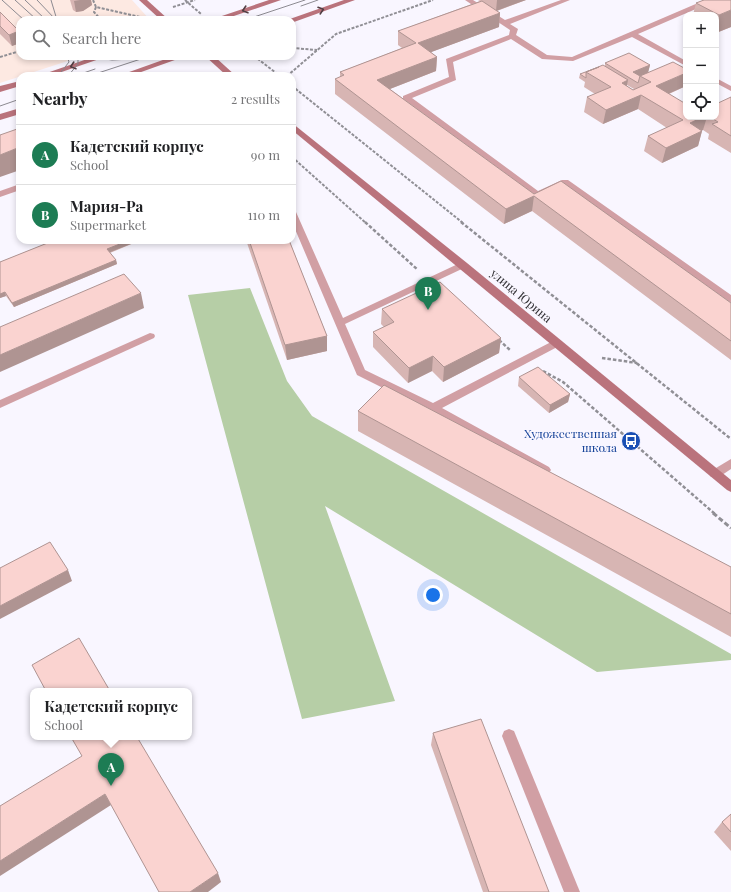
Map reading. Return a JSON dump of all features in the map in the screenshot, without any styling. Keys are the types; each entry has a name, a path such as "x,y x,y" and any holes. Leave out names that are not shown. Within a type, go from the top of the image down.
{"main road":[{"path":"142,0 161,16"},
{"path":"226,16 276,0"},
{"path":"296,18 350,0"},
{"path":"54,72 92,60"},
{"path":"134,72 170,60"},
{"path":"214,60 227,72"},
{"path":"0,89 16,84"},
{"path":"0,117 16,111"},
{"name":"улица Юрина","path":"296,129 557,342 731,487"}],"lane":[{"path":"468,0 514,29 512,36"},
{"path":"505,23 566,0"},
{"path":"512,36 545,57 573,59 710,1 708,0"},
{"path":"632,34 683,62"},
{"path":"512,36 449,60 453,78 406,98 537,195 565,182 731,300"},
{"path":"719,82 731,89"},
{"path":"0,194 16,188"},
{"path":"296,221 361,372 433,408 558,477"},
{"path":"340,323 463,265"},
{"path":"0,404 150,336"},
{"path":"433,408 557,342"},
{"path":"715,474 731,463"},
{"path":"509,736 572,892"}],"path":[{"path":"93,0 96,8 94,12 98,16"},
{"path":"185,0 204,16"},
{"path":"292,72 336,34 433,0"},
{"path":"96,8 136,16"},
{"path":"296,48 317,50"},
{"path":"0,57 16,51"},
{"path":"259,60 275,72"},
{"path":"296,89 731,439"},
{"path":"296,161 430,280"},
{"path":"493,335 522,360 563,382 731,528"},
{"path":"602,358 637,363"}],"shaded area":[{"path":"0,0 132,0 146,16 16,16 16,60 71,60 34,72 16,72 16,78 0,83"}],"green space":[{"path":"250,288 287,381 312,416 731,654 731,660 597,672 325,506 395,701 302,719 188,295"}],"building":[{"path":"704,0 731,0 731,10 719,15 719,12 713,12 696,3"},
{"path":"482,1 500,13 418,43 437,57 377,80 534,194 561,181 731,303 731,341 534,196 506,209 335,79 344,75 340,72 416,43 398,31"},
{"path":"0,12 16,28 16,32 9,35 0,26"},
{"path":"629,53 650,65 633,72 640,76 638,83 605,63"},
{"path":"673,62 683,67 683,74 656,86 683,102 683,120 641,95 606,110 587,97 611,87 586,72 603,65 628,80 622,83 633,90 651,82 640,76"},
{"path":"599,67 586,72 586,78 580,74"},
{"path":"731,97 731,136 712,124 718,122 715,120 719,120 719,103"},
{"path":"683,120 696,120 690,123 702,131 666,148 648,136"},
{"path":"16,129 16,149 0,155 0,135"},
{"path":"45,244 120,244 107,249 116,260 12,303 5,292 0,294 0,262"},
{"path":"250,244 291,244 327,336 285,345"},
{"path":"124,274 141,293 0,355 0,327"},
{"path":"440,282 501,338 444,367 433,356 409,368 373,332 394,322 382,309"},
{"path":"538,367 570,394 550,405 519,377"},
{"path":"384,385 731,567 731,614 358,411"},
{"path":"50,542 68,570 0,606 0,568"},
{"path":"79,638 108,688 44,688 32,665"},
{"path":"481,719 549,892 489,892 433,733"},
{"path":"73,740 139,740 218,873 190,892 159,892 105,794 0,861 0,806 82,756"},
{"path":"731,814 731,832 722,822"}],"tram line":[{"path":"2,0 20,16"},
{"path":"15,0 33,16"},
{"path":"25,0 42,16"},
{"path":"37,0 52,16"},
{"path":"51,0 56,16"},
{"path":"257,16 305,0"},
{"path":"301,6 318,0"},
{"path":"61,72 69,62 68,60"},
{"path":"71,72 78,64 78,60"},
{"path":"101,72 138,60"},
{"path":"86,72 95,69"},
{"path":"0,106 16,100"}],"place":[{"name":"Мария-Ра","path":"428,310"},
{"name":"Художественная школа","path":"631,441"},
{"name":"Кадетский корпус","path":"111,786"}]}
